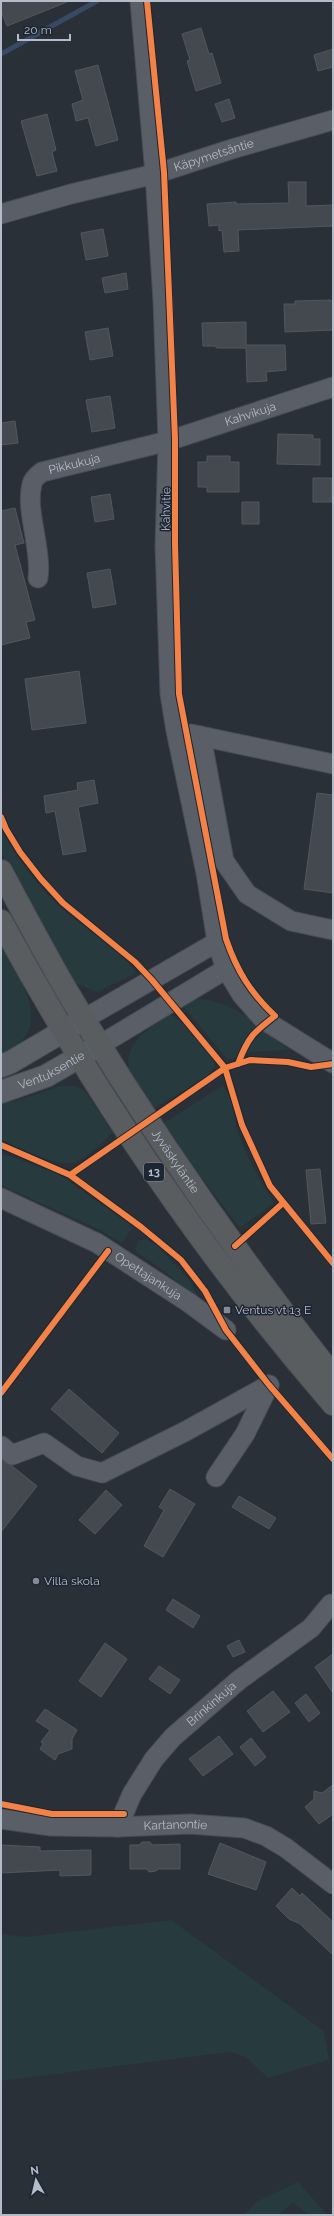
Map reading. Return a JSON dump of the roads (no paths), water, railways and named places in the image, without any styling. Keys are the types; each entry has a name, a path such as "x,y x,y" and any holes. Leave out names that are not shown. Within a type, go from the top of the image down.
{"highway":[{"name":"Jyväskyläntie","path":"1,871 84,1019 188,1182 333,1376"},
{"name":"Jyväskyläntie","path":"1,921 63,1032 170,1196 257,1312 333,1404"}],"main road":[{"name":"Ventuksentie","path":"1,1066 11,1062 84,1019"},
{"name":"Ventuksentie","path":"1,1092 46,1076 100,1045"}],"street":[{"name":"Kahvitie","path":"140,1 155,174 163,301 168,441 165,546 170,694 176,732 206,873 217,942 226,969 242,995 264,1020 333,1063"},
{"name":"Käpymetsäntie","path":"1,214 71,194 155,174 232,149 333,120"},
{"name":"Kahvikuja","path":"168,441 333,387"},
{"name":"Pikkukuja","path":"38,578 40,565 30,497 32,482 42,472 168,441"},
{"path":"176,732 333,764"},
{"path":"201,736 224,861 247,894 291,921 333,930"},
{"path":"206,873 224,861"},
{"path":"84,1019 217,942"},
{"path":"100,1045 226,969"},
{"name":"Opettajankuja","path":"1,1198 97,1243 188,1302 226,1330"},
{"path":"1,1446 12,1455 44,1443 77,1466 102,1473 186,1431 269,1385 245,1434 216,1477"},
{"name":"Brinkinkuja","path":"118,1827 132,1794 154,1759 173,1737 239,1680 311,1628 331,1604"},
{"name":"Kartanontie","path":"1,1819 51,1826 118,1827 190,1824 244,1828 266,1836 286,1848 333,1884"}],"waterway":[{"path":"1,54 97,1"}],"place":[{"name":"Ventus vt 13 E","path":"227,1310"},
{"name":"Villa skola","path":"36,1581"}]}
